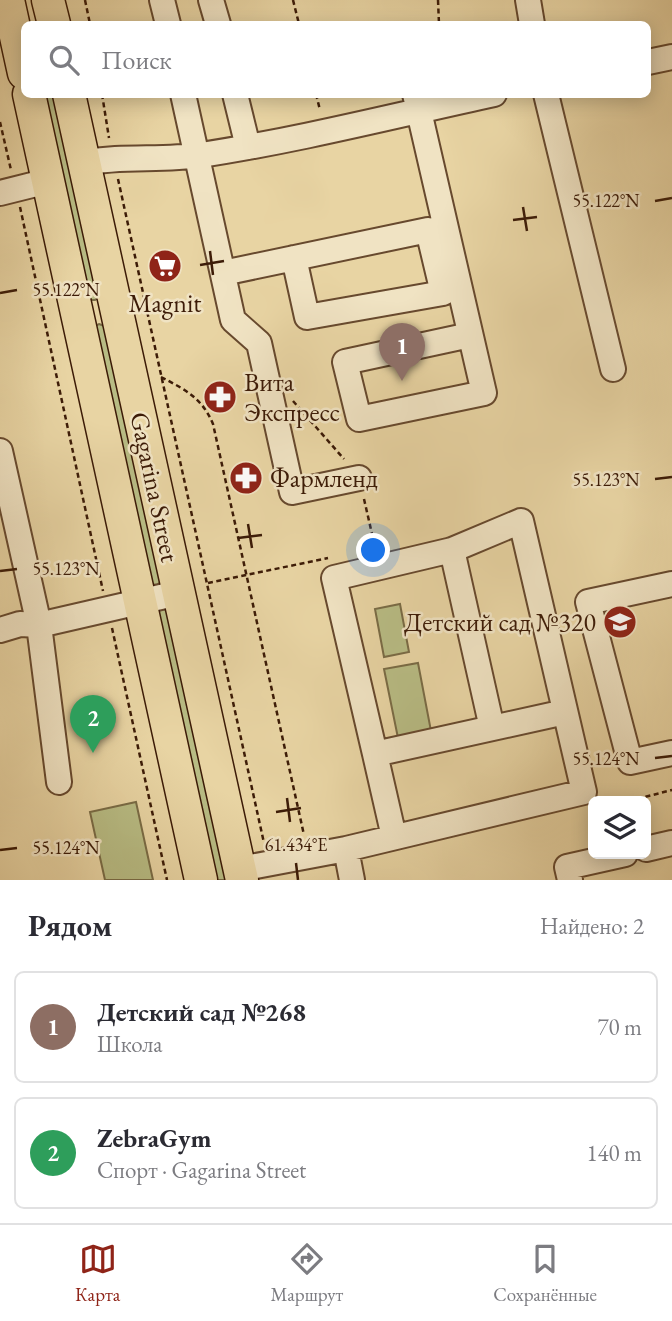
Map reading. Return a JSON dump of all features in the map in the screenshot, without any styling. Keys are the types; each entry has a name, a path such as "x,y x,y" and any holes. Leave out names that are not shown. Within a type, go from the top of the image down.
{"main road":[{"path":"8,0 21,59"},
{"path":"48,0 53,21"},
{"name":"Gagarina Street","path":"30,98 201,880"},
{"name":"Gagarina Street","path":"71,98 98,160 116,308 192,588 250,870"},
{"path":"78,316 116,308"}],"street":[{"path":"162,0 166,21"},
{"path":"212,0 217,21"},
{"path":"528,0 532,21"},
{"path":"651,61 672,57"},
{"path":"184,98 233,320 259,344 292,492 359,478"},
{"path":"236,98 248,147"},
{"path":"98,160 196,155 248,147 417,102 456,98"},
{"path":"547,98 612,369"},
{"path":"417,102 471,335 484,393 359,419 345,362 471,335"},
{"path":"8,191 48,181"},
{"path":"223,274 295,258 428,230 443,293 307,317 295,258"},
{"path":"0,451 38,625 59,782"},
{"path":"250,870 346,849 584,792 521,521 452,550 373,555 334,578 394,837"},
{"path":"452,550 492,728"},
{"path":"672,584 588,602 630,762 672,753"},
{"path":"0,630 20,624 38,625 192,588"},
{"path":"374,754 565,712"},
{"path":"651,848 672,843"},
{"path":"346,849 352,880"},
{"path":"570,880 567,867 603,859"}],"path":[{"path":"85,0 89,21"},
{"path":"293,0 298,21"},
{"path":"438,0 439,21"},
{"path":"102,98 98,160 161,377 192,588 250,870"},
{"path":"0,122 8,191 107,609 167,880"},
{"path":"161,377 194,394 206,408 213,424 309,855"},
{"path":"292,400 359,478 373,555"},
{"path":"192,588 337,556"},
{"path":"649,796 672,790"}],"green space":[{"path":"42,98 58,98 99,297 89,300"},
{"path":"99,324 107,327 163,580 157,585 150,584 95,326"},
{"path":"400,604 409,652 384,657 375,609"},
{"path":"167,610 229,880 214,880 157,611"},
{"path":"418,663 431,731 398,738 384,669"},
{"path":"136,802 153,880 105,880 90,812"}],"place":[{"name":"Magnit","path":"165,266"},
{"name":"Детский сад №268","path":"402,381"},
{"name":"Вита Экспресс","path":"220,397"},
{"name":"Фармленд","path":"246,478"},
{"name":"Детский сад №320","path":"620,622"},
{"name":"ZebraGym","path":"93,753"}]}
